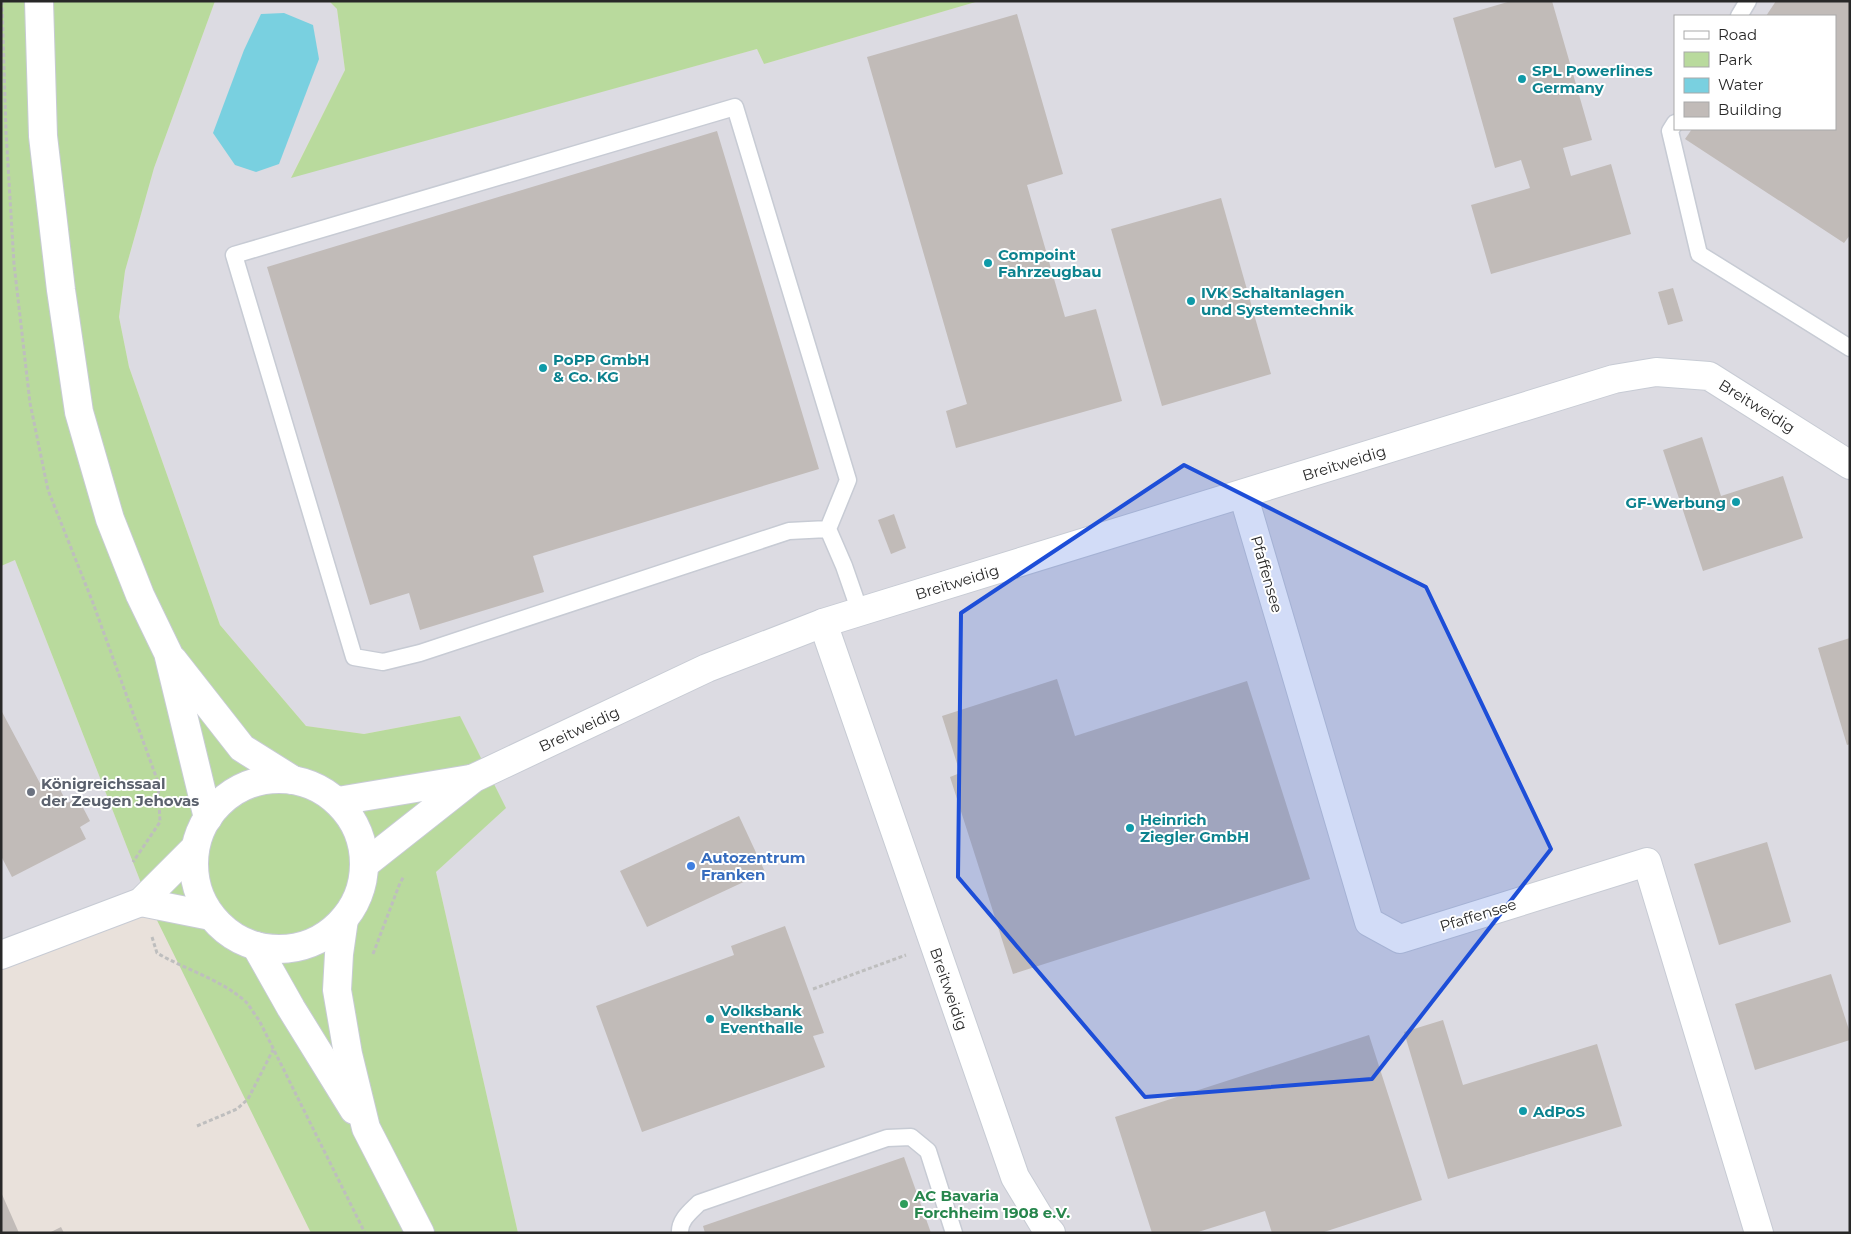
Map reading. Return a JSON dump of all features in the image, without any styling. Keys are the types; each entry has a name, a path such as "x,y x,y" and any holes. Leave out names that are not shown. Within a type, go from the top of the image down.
{"street":[{"path":"39,1 43,136 61,290 80,412 110,519 140,595 168,653 208,818"},
{"name":"Breitweidig","path":"365,864 474,778 707,668 823,623 1614,379 1656,372 1709,376 1850,465"},
{"name":"Pfaffensee","path":"1243,494 1369,922 1400,939 1647,862 1759,1233"},
{"name":"Breitweidig","path":"823,623 1015,1177 1043,1230"},
{"path":"168,653 242,748 293,780"},
{"name":"Breitweidig","path":"338,801 474,778"},
{"path":"268,779 293,780 317,787 338,801 349,814 358,830 363,846 365,864 359,894 344,919 326,935 304,945 280,949 256,946 231,934 211,916 196,884 195,848 208,818 224,798 245,786 268,779"},
{"path":"1,955 141,902 195,848"},
{"path":"141,902 211,916"},
{"path":"344,919 339,954 337,990 348,1054 366,1128"},
{"path":"256,946 291,1008 366,1128 420,1233"}],"lane":[{"path":"1740,15 1748,1"},
{"path":"828,529 790,531 420,654 383,662 354,656 234,255 735,108 848,480 828,529 844,566 860,612"},
{"path":"1674,125 1670,131 1699,254 1850,348"},
{"path":"680,1233 680,1228 686,1215 699,1203 888,1138 911,1137 928,1151 954,1233"}],"path":[{"path":"141,902 158,953 182,968 217,982 245,1002 259,1020 365,1233"},
{"path":"813,989 934,946"},
{"path":"197,1126 237,1109 248,1100 273,1049"}],"highlighted area":[{"path":"1184,465 1426,587 1551,849 1372,1079 1145,1097 958,877 961,613"}],"shaded area":[{"path":"215,1 329,1 337,9 345,70 291,177 757,49 764,64 979,1 1850,1 1850,1233 518,1233 436,872 505,808 460,716 364,734 306,726 220,625 129,367 119,317 125,271 154,168"},
{"path":"15,560 150,906 1,958 1,566"}],"green space":[{"path":"1,1 215,1 154,168 125,271 119,317 129,367 220,625 306,726 364,734 460,716 506,808 436,872 518,1233 311,1233 150,906 15,560 1,566"},
{"path":"329,1 979,1 764,64 757,49 291,178 345,70 337,9"}],"water":[{"path":"284,13 313,25 319,59 279,164 256,172 235,165 213,133 244,50 261,14"}],"building":[{"name":"SPL Powerlines Germany","path":"1511,1 1552,1 1592,140 1563,148 1571,176 1611,164 1631,234 1491,274 1471,205 1530,188 1521,160 1495,168 1453,18"},
{"path":"1776,1 1850,1 1850,235 1844,243 1685,139 1691,130 1836,130 1836,15 1767,15"},
{"name":"Compoint Fahrzeugbau","path":"1017,14 1063,174 1027,185 1065,317 1096,309 1122,401 956,448 946,411 967,404 867,57"},
{"name":"PoPP GmbH & Co. KG","path":"717,131 819,469 533,556 544,592 420,630 409,593 370,605 267,267"},
{"name":"IVK Schaltanlagen und Systemtechnik","path":"1221,198 1271,374 1162,406 1111,229"},
{"path":"1673,288 1683,321 1668,325 1658,292"},
{"name":"GF-Werbung","path":"1702,437 1721,496 1783,476 1803,538 1703,571 1663,450"},
{"path":"894,514 906,548 891,554 878,520"},
{"path":"1850,638 1850,744 1847,745 1818,648"},
{"name":"Heinrich Ziegler GmbH","path":"1057,679 1075,736 1247,681 1310,879 1013,974 950,777 960,773 942,716"},
{"name":"Königreichssaal der Zeugen Jehovas","path":"1,710 42,787 55,780 67,803 78,798 90,821 80,827 86,839 12,877 1,856"},
{"path":"739,816 765,872 647,927 620,871"},
{"path":"1767,842 1791,922 1719,945 1694,864"},
{"name":"Volksbank Eventhalle","path":"785,926 824,1033 813,1036 825,1067 642,1132 596,1006 734,955 731,946"},
{"path":"1831,974 1850,1033 1850,1040 1755,1070 1735,1004"},
{"name":"AdPoS","path":"1443,1020 1463,1085 1597,1044 1622,1126 1448,1179 1404,1032"},
{"path":"1369,1035 1422,1200 1321,1233 1272,1233 1265,1211 1195,1233 1152,1233 1115,1117"},
{"path":"904,1157 931,1233 705,1233 703,1226"},
{"path":"1,1192 19,1233 1,1233"},
{"path":"61,1227 64,1233 49,1233"}],"place":[{"name":"SPL Powerlines Germany","path":"1522,79"},
{"name":"Compoint Fahrzeugbau","path":"988,263"},
{"name":"IVK Schaltanlagen und Systemtechnik","path":"1191,301"},
{"name":"PoPP GmbH & Co. KG","path":"543,368"},
{"name":"GF-Werbung","path":"1736,502"},
{"name":"Königreichssaal der Zeugen Jehovas","path":"31,792"},
{"name":"Heinrich Ziegler GmbH","path":"1130,828"},
{"name":"Autozentrum Franken","path":"691,866"},
{"name":"Volksbank Eventhalle","path":"710,1019"},
{"name":"AdPoS","path":"1523,1111"},
{"name":"AC Bavaria Forchheim 1908 e.V.","path":"904,1204"}]}
